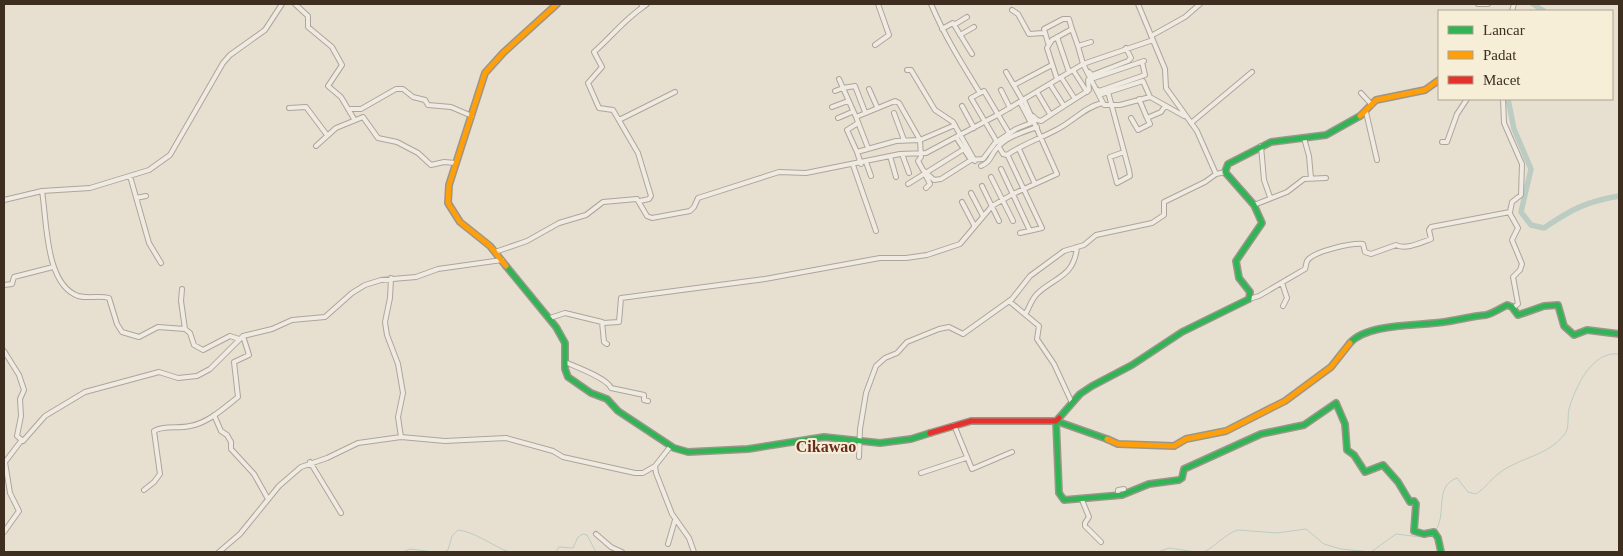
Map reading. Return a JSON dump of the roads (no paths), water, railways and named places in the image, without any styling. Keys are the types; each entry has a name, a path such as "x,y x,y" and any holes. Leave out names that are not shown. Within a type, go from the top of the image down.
{"street":[{"path":"4,200 42,192 90,188 153,168 170,155 223,63 230,55 265,30 282,4"},
{"path":"296,4 308,16 308,27 332,48 342,64 328,86 341,97 354,119"},
{"path":"557,4 488,70 456,163 448,190 448,203 460,222 495,252 550,318 564,340 566,372 570,380 593,394 607,399 618,411 646,427 670,446 693,452 748,449 824,437 880,443 902,440 954,425 992,419 1056,421 1095,433 1118,444 1174,446 1186,439 1226,431 1285,401 1330,367 1354,339 1362,334 1394,327 1446,322 1479,314 1487,315 1508,305 1514,308 1518,315 1528,310 1554,304 1559,306 1561,322 1567,331 1574,336 1586,330 1619,334"},
{"path":"875,45 889,35 878,4"},
{"path":"931,4 942,29 980,93"},
{"path":"1138,4 1165,69 1166,88 1191,123 1216,174"},
{"path":"640,201 648,217 660,217 690,211 698,198 773,174 806,174 860,164 890,156 920,154 998,115 1084,63 1152,38 1185,17 1200,4"},
{"path":"1478,4 1488,4"},
{"path":"495,252 527,241 559,223 586,214 603,202 636,199 640,201 650,198 648,182 638,153 613,110 600,109 589,86 589,81 602,67 594,53 613,35 622,22 643,5"},
{"path":"1012,10 1017,14 1029,34 1044,33"},
{"path":"942,29 953,23 954,25 967,17"},
{"path":"1031,114 1039,121 1086,92 1089,89 1087,81 1092,79 1143,61 1146,74 1099,92 1092,79 1084,63 1071,22 1066,17 1044,29 1044,33 1052,65 1059,78 1075,98"},
{"path":"954,25 972,54"},
{"path":"960,35 974,27"},
{"path":"1048,43 1072,28"},
{"path":"1057,37 1071,71 1086,92"},
{"path":"1078,46 1091,42"},
{"path":"1084,63 1092,75 1128,61 1130,58 1126,48"},
{"path":"1014,85 1052,65"},
{"path":"907,70 910,70 915,75 935,110 950,118 955,125 964,149 973,161"},
{"path":"981,166 991,160 998,144 1009,133 1031,123 1022,101 1006,72"},
{"path":"1191,123 1252,72"},
{"path":"839,79 868,148"},
{"path":"1092,79 1105,106 1150,97"},
{"path":"1099,95 1143,81 1150,97 1186,117"},
{"path":"1225,172 1229,163 1261,146 1274,141 1326,135 1366,112 1382,98 1426,90 1438,81"},
{"path":"1050,84 1064,106"},
{"path":"835,91 854,85 865,112"},
{"path":"348,109 361,109 386,93 399,88 406,90 413,97 425,100 428,105 452,107 472,116"},
{"path":"869,89 877,108"},
{"path":"1009,133 984,90 971,98 1006,155 1056,130 1085,109 1102,103"},
{"path":"1001,90 1010,108"},
{"path":"619,120 675,92"},
{"path":"1037,92 1050,114"},
{"path":"1108,92 1130,176 1118,182 1115,179 1109,179"},
{"path":"1361,93 1372,105"},
{"path":"1131,118 1138,130 1150,124 1139,99"},
{"path":"1442,142 1447,142 1459,110 1466,100"},
{"path":"1503,100 1504,122 1522,166 1521,195 1512,202 1509,212 1518,228 1512,240 1521,261 1520,270 1513,277 1518,304 1514,308"},
{"path":"832,107 848,101"},
{"path":"856,117 893,101 900,103 920,140 918,162 930,184 926,188"},
{"path":"550,318 565,312 603,322 619,322 619,300 621,298 765,279 880,258 906,258 927,255 960,244 974,225 992,206 1012,194 1057,174 1031,114 1022,101"},
{"path":"962,106 974,128"},
{"path":"1147,118 1161,112 1165,106"},
{"path":"289,108 306,107 326,135"},
{"path":"838,118 852,112"},
{"path":"1366,112 1377,160"},
{"path":"894,113 904,140"},
{"path":"316,146 326,135 363,116 378,138 397,142 418,153 431,166 444,162 456,163"},
{"path":"858,123 847,129 860,164"},
{"path":"857,152 904,140 920,140 955,125"},
{"path":"925,173 937,181 973,161 987,157 993,145 1036,127"},
{"path":"958,136 973,161"},
{"path":"1304,138 1309,156 1311,178"},
{"path":"1261,146 1264,180 1270,197"},
{"path":"908,184 964,149"},
{"path":"1019,149 1035,184"},
{"path":"1115,179 1110,157 1124,152"},
{"path":"902,154 909,173"},
{"path":"890,156 896,177"},
{"path":"1008,156 1042,228 1020,233"},
{"path":"866,162 871,176"},
{"path":"853,165 876,231"},
{"path":"1001,169 1030,231"},
{"path":"859,457 859,441 866,392 872,374 882,360 895,354 907,342 947,327 955,328 963,334 1009,301 1038,270 1064,251 1084,246 1096,234 1154,222 1164,215 1164,202 1205,182 1216,174 1225,172"},
{"path":"1225,172 1254,206 1262,223 1247,246 1239,253 1235,265 1238,277 1250,292 1249,299"},
{"path":"130,176 151,247 161,263"},
{"path":"991,177 1013,221"},
{"path":"1254,206 1270,197 1287,192 1298,182 1311,178 1326,178"},
{"path":"982,186 999,221"},
{"path":"42,192 53,267 59,280 69,292 87,298 109,298 117,324 125,333 139,337 158,327 185,329 190,333 194,345 203,350 230,336 241,337 272,329 292,320 323,318 360,288 391,278 416,277 438,269 502,260"},
{"path":"972,193 983,216"},
{"path":"136,198 146,196"},
{"path":"962,202 974,225"},
{"path":"1441,552 1438,538 1434,532 1424,534 1414,531 1416,504 1414,501 1410,502 1397,481 1383,465 1365,472 1354,455 1347,450 1345,423 1336,403 1304,425 1261,434 1210,459 1190,466 1184,469 1180,479 1149,484 1128,494 1082,500 1065,501 1060,496 1056,460 1056,421 1072,403 1092,386 1132,365 1182,332 1249,299 1259,296 1282,283 1300,271 1314,256 1339,247 1363,244 1365,252 1371,254 1396,244 1402,247 1430,240 1431,227 1509,212"},
{"path":"1026,313 1038,292 1064,276 1075,259 1077,247"},
{"path":"4,285 12,284 14,277 53,267"},
{"path":"391,278 390,298 385,322 387,335 398,364 403,393 398,417 401,437"},
{"path":"1282,283 1287,298 1283,306"},
{"path":"182,289 181,301 185,329"},
{"path":"1009,301 1026,313 1039,326 1037,339 1054,364 1072,403"},
{"path":"603,322 604,342 607,344"},
{"path":"144,490 160,474 153,435 154,430 191,426 214,415 238,396 234,362 249,355 241,337"},
{"path":"4,532 19,511 10,493 5,462 21,441 27,438 45,416 85,392 158,372 178,378 196,376 210,369 241,337"},
{"path":"4,351 19,375 24,390 20,399 21,416 17,436 21,441"},
{"path":"565,362 586,370 609,384 610,388 644,395 644,400 648,401"},
{"path":"214,415 221,431 231,442 230,448 254,474 268,499"},
{"path":"954,425 970,468 974,469 1012,452"},
{"path":"219,552 240,534 285,480 310,462 327,458 358,443 384,441 401,437 445,441 506,438 553,451 563,457 635,473 643,473 655,466 670,446"},
{"path":"921,473 966,458"},
{"path":"310,462 341,513"},
{"path":"655,466 675,520 689,538 694,552"},
{"path":"1118,496 1118,490 1124,489"},
{"path":"1082,500 1089,517 1085,522 1085,526 1101,542"},
{"path":"668,544 675,520"},
{"path":"596,534 611,547 622,552"}],"waterway":[{"path":"1533,4 1542,10"},
{"path":"1508,100 1514,129 1531,169 1521,212 1531,225 1544,228 1579,207 1619,196"},
{"path":"1436,530 1441,516 1443,493 1450,482 1457,478 1468,492 1476,494 1502,471 1558,442 1566,432 1569,409 1580,381 1586,372 1601,358 1609,354 1619,354"},
{"path":"1204,552 1229,534 1238,530 1277,533 1306,529 1324,544 1341,549 1371,552 1396,534 1421,537 1432,535"},
{"path":"444,552 448,550 452,536 458,530 470,533 509,552"},
{"path":"556,552 559,547 573,548 578,537 583,534 587,535 596,552"},
{"path":"1158,552 1169,548 1196,552"},
{"path":"403,552 410,549 434,552"}],"district":[{"name":"Cikawao","path":"826,446"}]}
